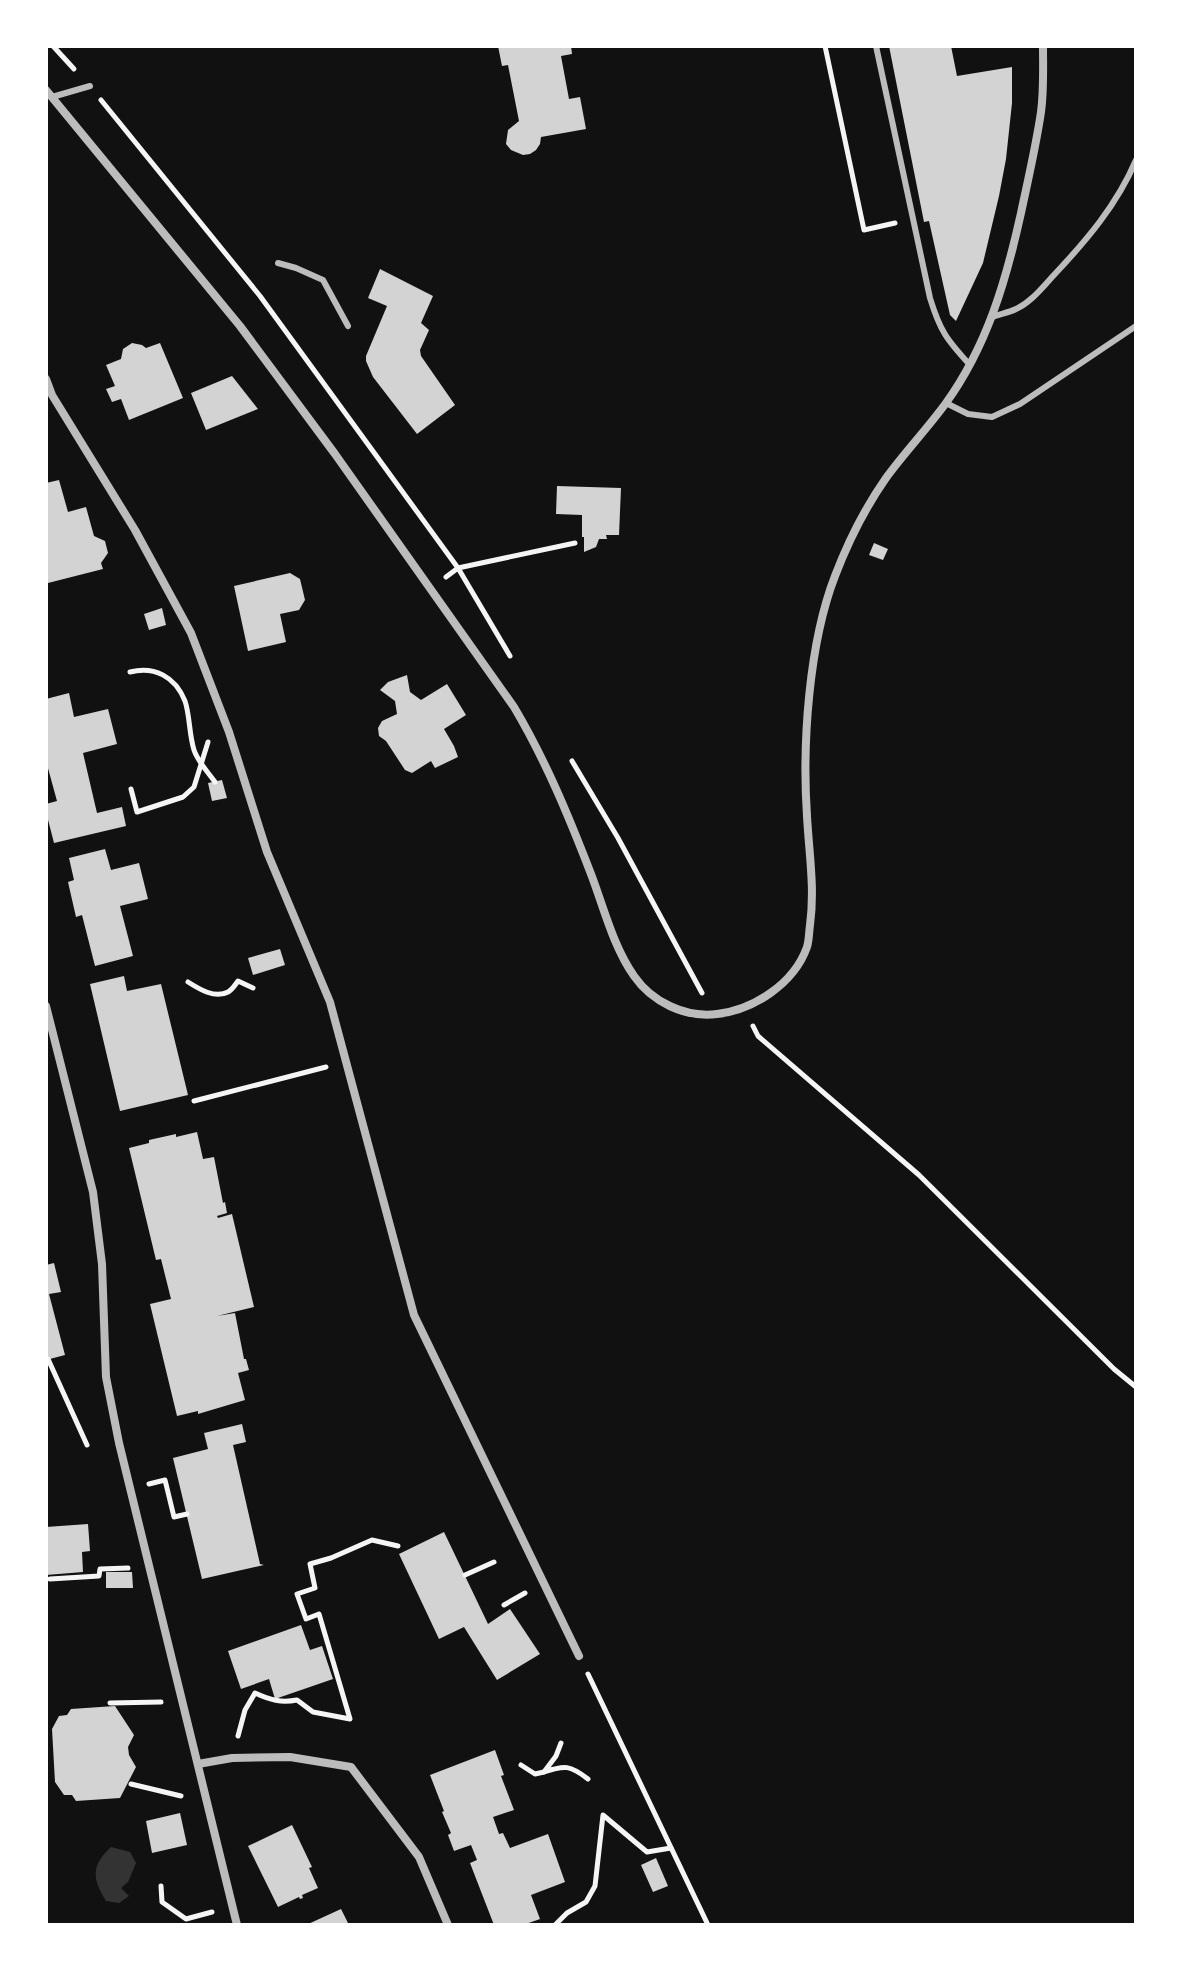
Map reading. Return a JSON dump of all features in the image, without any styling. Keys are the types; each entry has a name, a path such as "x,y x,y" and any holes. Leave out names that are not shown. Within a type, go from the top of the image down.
{"street":[{"path":"48,97 240,326 514,707 567,812 614,938 636,979 654,996 675,1009 713,1015 742,1008 773,992 794,971 807,947 812,915 813,870 807,815 807,726 811,678 823,613 835,575 869,505 946,403 970,365 992,317 1008,268 1028,184 1041,111 1043,46"},
{"path":"46,379 52,395 135,530 191,633 229,732 267,852 330,1002 414,1315 579,1656"},
{"path":"46,1006 93,1192 102,1264 106,1377 130,1488 237,1925"},
{"path":"198,1764 232,1758 290,1757 351,1767 419,1857 448,1925"}],"lane":[{"path":"876,46 936,319 948,341 970,365"},
{"path":"48,97 90,86"},
{"path":"992,317 1015,310 1031,300 1083,244 1119,195 1136,160"},
{"path":"278,263 323,280 348,326"},
{"path":"946,403 968,414 992,417 1020,404 1136,326"}],"path":[{"path":"825,46 864,230 913,219"},
{"path":"458,568 575,543"},
{"path":"130,672 143,669 161,673 174,683 185,701 195,753 215,782"},
{"path":"131,789 137,812 183,797 194,787 209,738 229,732"},
{"path":"188,982 215,994 228,992 238,981 253,988"},
{"path":"742,1008 758,1036 919,1175 1114,1369 1136,1387"},
{"path":"194,1101 347,1062"},
{"path":"48,1359 87,1445"},
{"path":"130,1488 165,1480 174,1517 187,1514"},
{"path":"232,1758 245,1710 255,1693 272,1701 297,1700 313,1712 350,1719 319,1614 306,1619 297,1594 315,1588 310,1564 372,1540 398,1546"},
{"path":"465,1575 494,1562"},
{"path":"50,1579 99,1576 100,1569 149,1567"},
{"path":"579,1656 708,1925"},
{"path":"110,1703 182,1702"},
{"path":"544,1772 561,1743"},
{"path":"521,1765 535,1774 567,1767 588,1779"},
{"path":"131,1784 185,1797 206,1795"},
{"path":"555,1925 567,1913 586,1902 595,1886 603,1815 647,1852 671,1848"},
{"path":"161,1886 162,1902 186,1919 232,1906"}],"shaded area":[{"path":"111,1847 130,1852 136,1863 128,1882 121,1888 129,1896 119,1903 106,1901 96,1879 97,1866"}],"building":[{"path":"498,46 571,46 572,54 561,56 569,99 580,97 586,129 541,137 540,144 530,154 523,155 511,150 506,144 508,130 519,121 508,65 502,66"},
{"path":"889,46 951,46 957,76 1012,67 1012,103 999,196 983,263 956,321 950,315 929,221 924,222"},
{"path":"380,269 433,296 421,323 429,330 420,350 421,356 455,405 417,434 373,377 366,361 387,306 368,298"},
{"path":"132,343 146,348 160,343 183,398 129,420 121,399 112,402 106,389 115,386 106,365 121,359 123,349"},
{"path":"232,376 258,409 206,430 191,393"},
{"path":"59,480 68,512 86,507 94,536 105,541 108,553 101,563 103,569 48,583 46,483"},
{"path":"557,486 621,488 619,535 606,535 607,539 599,539 596,547 584,552 582,515 556,514"},
{"path":"874,543 888,549 883,560 869,555"},
{"path":"290,573 300,579 305,600 299,610 280,614 286,642 248,651 234,586"},
{"path":"162,608 166,625 149,630 144,614"},
{"path":"407,675 410,692 421,700 447,684 466,715 444,729 458,757 435,768 431,761 412,773 405,770 386,741 379,736 378,728 382,721 397,714 395,701 380,690 388,682"},
{"path":"69,693 74,717 108,709 117,744 83,753 97,813 122,807 126,826 54,843 46,812 46,804 57,801 46,761 46,699"},
{"path":"222,780 227,798 212,801 208,783"},
{"path":"105,849 111,870 139,863 148,899 120,906 133,956 95,966 82,915 76,917 68,882 74,880 69,858"},
{"path":"280,949 285,965 253,975 248,958"},
{"path":"124,976 127,991 161,984 188,1095 120,1111 90,984"},
{"path":"197,1132 203,1159 214,1157 227,1213 217,1216 232,1214 254,1307 217,1316 235,1313 249,1370 238,1373 245,1400 198,1414 198,1411 177,1416 150,1304 171,1299 161,1259 156,1260 129,1148 149,1143 149,1140"},
{"path":"54,1263 61,1292 49,1294 65,1355 46,1360 46,1265"},
{"path":"242,1424 246,1442 233,1445 260,1564 264,1565 202,1579 173,1458 208,1449 204,1433"},
{"path":"88,1524 90,1551 82,1552 83,1572 46,1575 46,1527"},
{"path":"444,1532 488,1624 510,1609 540,1654 497,1680 464,1627 439,1639 399,1554"},
{"path":"106,1572 132,1572 133,1588 106,1588"},
{"path":"301,1625 310,1650 322,1646 333,1679 275,1699 269,1679 241,1689 228,1651"},
{"path":"115,1706 134,1735 128,1747 136,1767 120,1798 76,1801 72,1795 64,1795 55,1782 52,1729 59,1716 67,1715 71,1709"},
{"path":"495,1750 514,1810 493,1817 499,1834 503,1833 510,1848 548,1834 565,1882 531,1895 540,1919 523,1925 494,1925 470,1863 477,1860 471,1845 454,1851 448,1835 451,1833 430,1775"},
{"path":"180,1813 187,1845 152,1853 146,1821"},
{"path":"292,1825 312,1867 309,1868 318,1888 302,1895 303,1898 278,1907 248,1846"},
{"path":"656,1858 668,1886 653,1892 641,1865"},
{"path":"341,1909 349,1925 306,1925"}]}
